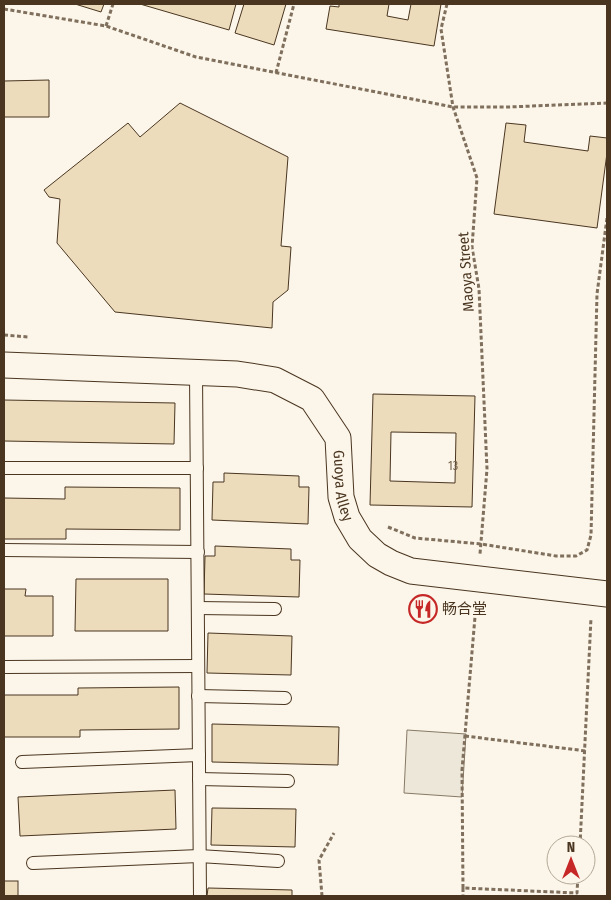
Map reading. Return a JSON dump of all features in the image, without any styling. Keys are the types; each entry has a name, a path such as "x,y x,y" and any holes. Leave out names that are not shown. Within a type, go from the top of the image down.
{"street":[{"name":"Guoya Alley","path":"4,365 237,374 275,380 312,399 338,438 341,497 346,516 360,539 377,555 411,571 600,593"}],"lane":[{"path":"196,373 200,896"},
{"path":"4,468 197,468"},
{"path":"4,550 198,552"},
{"path":"198,608 275,609"},
{"path":"4,667 198,666"},
{"path":"198,696 285,698"},
{"path":"22,762 199,755"},
{"path":"199,779 288,781"},
{"path":"33,863 199,856 278,861"}],"path":[{"path":"106,26 112,4"},
{"path":"276,73 294,4"},
{"name":"Maoya Street","path":"447,4 441,29 453,107 477,178 472,247 479,289 487,469 462,770 463,896"},
{"path":"4,9 106,26 196,58 453,107 607,103"},
{"path":"383,525 415,538 481,544 556,556 576,556 587,550 591,535 596,294 607,218"},
{"path":"4,335 34,337"},
{"path":"581,835 600,593"},
{"path":"465,736 586,751"},
{"path":"322,896 319,860 334,833"},
{"path":"463,888 577,893 577,885"}],"shaded area":[{"path":"407,730 466,734 462,797 404,793"}],"building":[{"path":"75,4 104,4 101,12"},
{"path":"140,4 236,4 229,30"},
{"path":"244,4 286,4 274,45 235,33"},
{"path":"339,4 389,4 387,16 408,20 411,4 441,4 434,46 326,29 330,6 339,7"},
{"path":"49,80 49,117 4,117 4,81"},
{"path":"180,103 288,157 281,246 291,247 288,290 273,302 272,328 115,312 57,243 60,199 49,197 44,190 128,123 140,137"},
{"path":"506,123 526,125 524,142 588,151 590,136 607,138 607,153 597,228 494,214"},
{"path":"373,394 475,396 472,507 370,505","holes":["391,432 456,433 455,483 390,481"]},
{"path":"4,400 175,403 174,444 4,441"},
{"path":"224,473 299,476 299,487 309,487 308,524 212,520 213,482 224,482"},
{"path":"65,487 180,488 180,530 66,529 66,539 4,539 4,498 65,499"},
{"path":"215,546 291,549 291,560 300,560 299,597 204,594 205,556 215,556"},
{"path":"76,579 168,579 168,631 75,631"},
{"path":"4,589 26,589 25,596 53,596 53,636 4,636"},
{"path":"208,633 292,636 291,675 207,673"},
{"path":"179,687 179,729 80,730 80,737 4,737 4,695 78,695 78,688"},
{"path":"212,724 339,727 338,765 212,762"},
{"path":"175,790 176,829 20,836 18,797"},
{"path":"212,808 296,809 295,847 211,845"},
{"path":"4,881 18,881 18,896 4,896"},
{"path":"208,888 292,890 292,896 207,896"}],"place":[{"name":"畅合堂","path":"423,609"}]}
